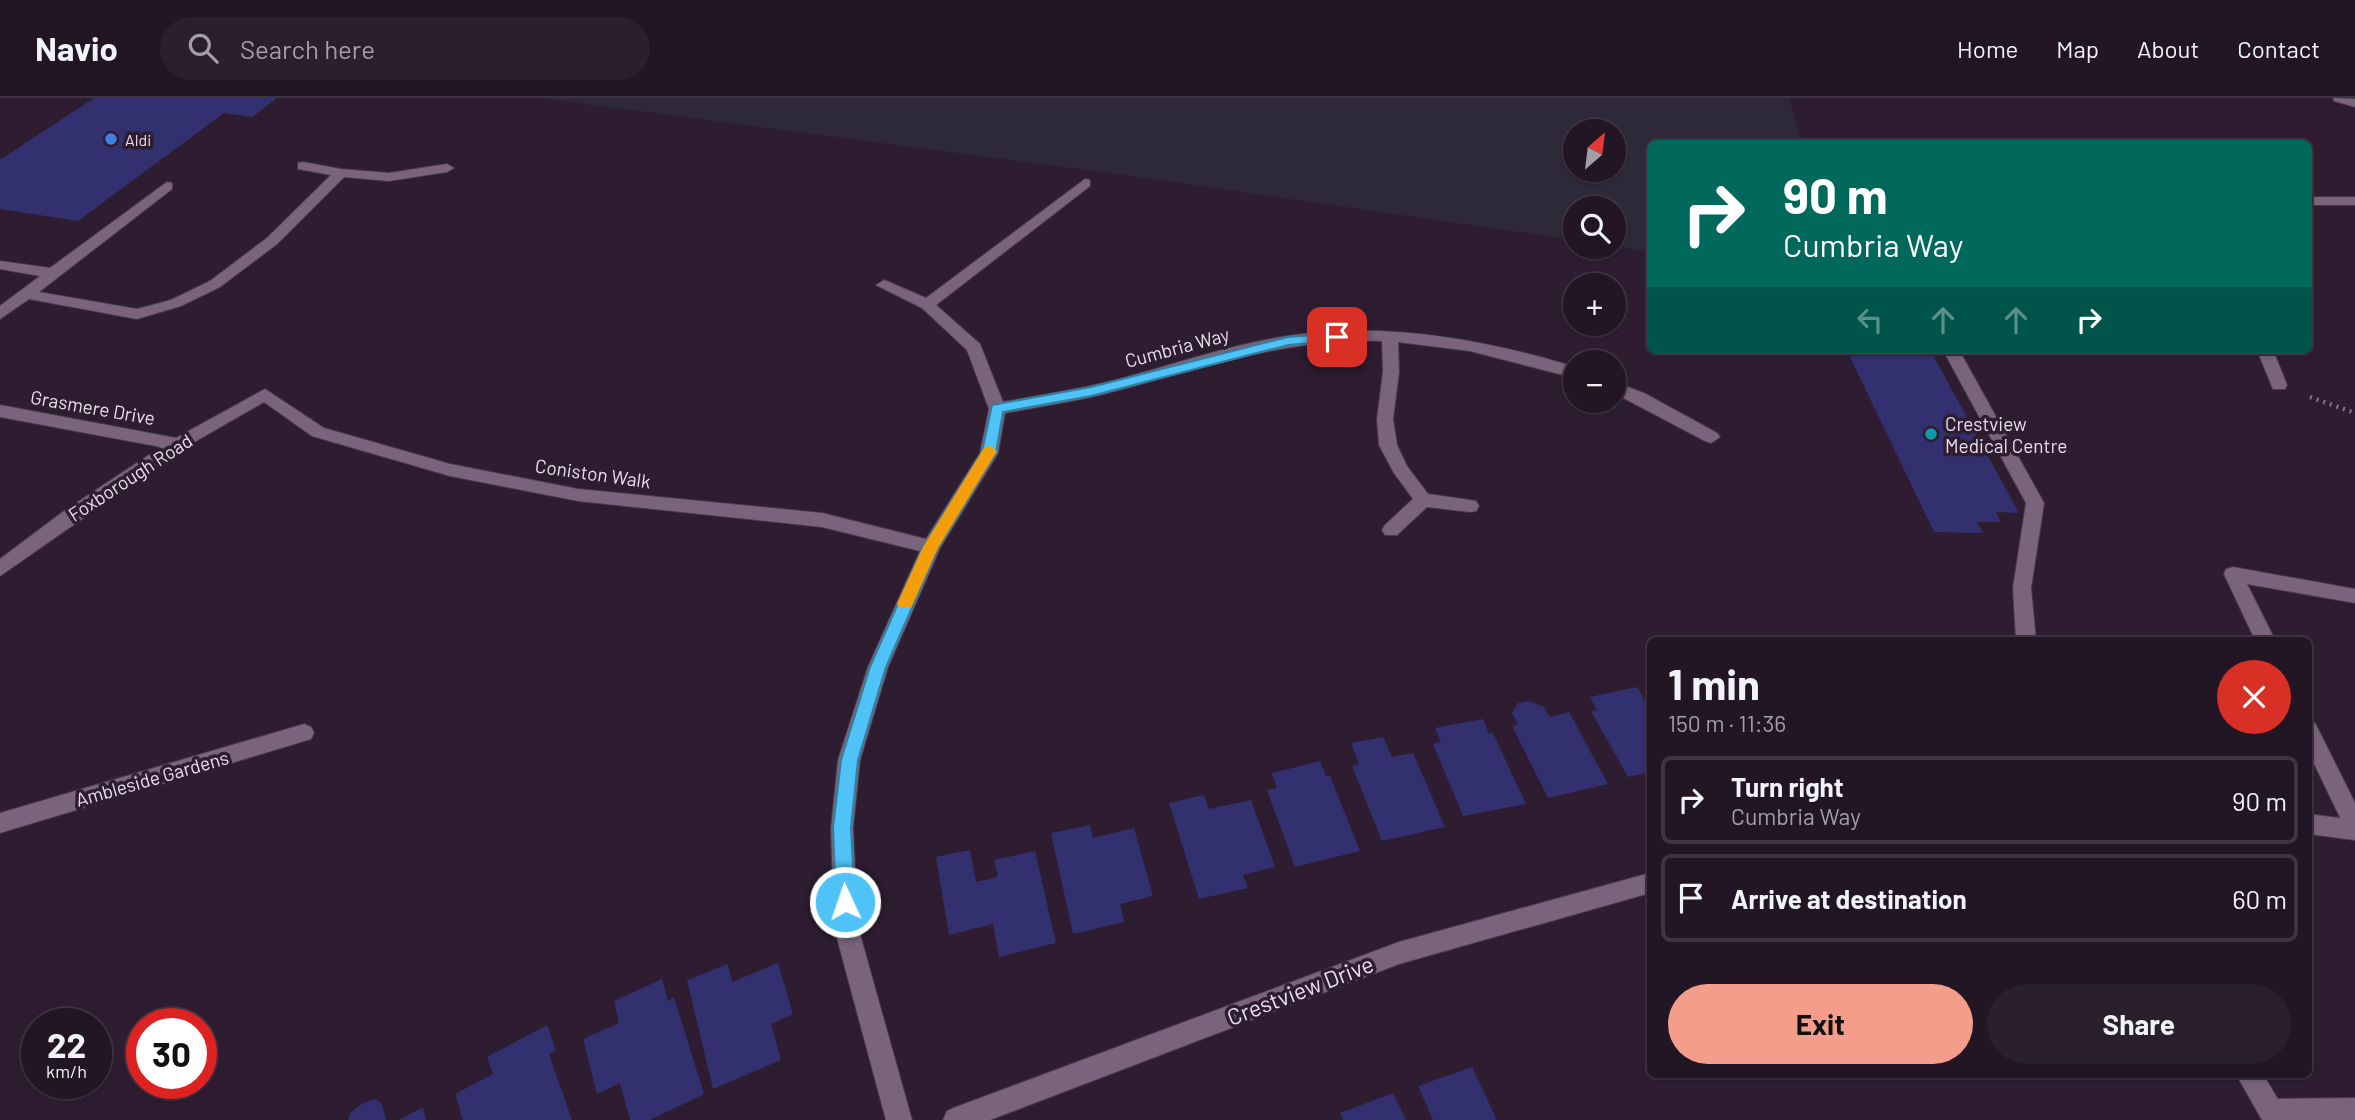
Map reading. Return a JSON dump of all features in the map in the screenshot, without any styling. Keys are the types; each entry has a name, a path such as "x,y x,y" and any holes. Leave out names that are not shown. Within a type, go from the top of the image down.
{"street":[{"path":"2339,98 2355,103"},
{"path":"303,166 341,173 389,177 447,168"},
{"path":"26,294 137,314 176,303 215,284 272,241 341,173"},
{"path":"927,305 1085,183"},
{"path":"0,314 167,186"},
{"path":"2312,201 2355,201"},
{"path":"0,265 52,273"},
{"path":"884,285 927,305 974,348 997,409 989,453 930,547 874,680 849,760 842,828 846,927 899,1120"},
{"name":"Cumbria Way","path":"997,409 1091,392 1288,341 1337,337 1448,343 1506,353 1563,370"},
{"path":"1390,338 1391,372 1385,419 1388,445 1400,469 1423,500 1469,506"},
{"path":"1953,354 2035,503 2022,588 2026,637"},
{"path":"2267,354 2279,385"},
{"path":"1626,392 1711,437"},
{"name":"Foxborough Road","path":"0,569 70,516 178,444 265,394"},
{"name":"Coniston Walk","path":"265,394 318,432 450,470 578,495 822,520 930,547"},
{"name":"Grasmere Drive","path":"0,411 178,444"},
{"path":"1391,530 1423,500"},
{"path":"2264,637 2233,574 2355,596"},
{"name":"Ambleside Gardens","path":"0,822 304,733"},
{"path":"2312,737 2355,827 2312,824"},
{"name":"Crestview Drive","path":"956,1120 1399,953 1647,884"},
{"path":"2251,1078 2275,1116 2355,1111"}],"path":[{"path":"2279,385 2355,413"}],"shaded area":[{"path":"541,98 1789,98 1801,140 1647,140 1647,251 1626,248 1626,196 1563,196 1563,238 1139,177"}],"building":[{"name":"Aldi","path":"94,98 277,98 252,117 224,113 78,221 0,209 0,160"},
{"name":"Crestview Medical Centre","path":"1848,354 1933,355 2019,513 1996,512 2001,522 1977,522 1983,533 1934,532"},
{"path":"1637,687 1647,704 1647,773 1628,777 1591,711 1597,710 1590,697"},
{"path":"1529,701 1544,707 1550,717 1569,712 1608,784 1548,798 1512,726 1518,724 1512,713 1518,703"},
{"path":"1483,719 1489,734 1493,733 1526,804 1463,816 1433,744 1441,742 1435,728"},
{"path":"1383,737 1392,757 1413,753 1445,827 1382,841 1352,766 1359,764 1351,743"},
{"path":"1320,761 1326,776 1330,776 1360,851 1295,867 1267,790 1277,788 1272,773"},
{"path":"1204,795 1209,809 1251,800 1275,867 1243,875 1248,888 1199,899 1169,803"},
{"path":"1090,825 1093,838 1134,828 1153,896 1120,904 1124,922 1073,934 1051,833"},
{"path":"970,850 976,882 998,877 994,860 1035,851 1056,943 999,957 993,924 949,935 936,857"},
{"path":"778,963 793,1014 771,1024 781,1060 713,1089 687,980 728,964 732,982"},
{"path":"662,979 668,1001 674,997 704,1094 650,1120 630,1120 620,1083 597,1094 583,1039 619,1023 614,1001"},
{"path":"547,1025 556,1050 549,1054 572,1120 463,1120 455,1094 493,1074 487,1057"},
{"path":"1472,1067 1497,1120 1433,1120 1418,1086"},
{"path":"1393,1093 1406,1120 1343,1120 1340,1113"},
{"path":"375,1099 382,1104 386,1120 348,1120 350,1113 363,1103"},
{"path":"423,1107 426,1120 398,1120"}],"slow traffic":[{"path":"905,604 930,547 990,451"}],"place":[{"name":"Aldi","path":"111,139"},
{"name":"Crestview Medical Centre","path":"1931,434"}],"route":[{"path":"845,902 842,828 849,760 878,667 930,547 989,453 997,409 1091,392 1237,352 1288,341 1337,337"}]}
